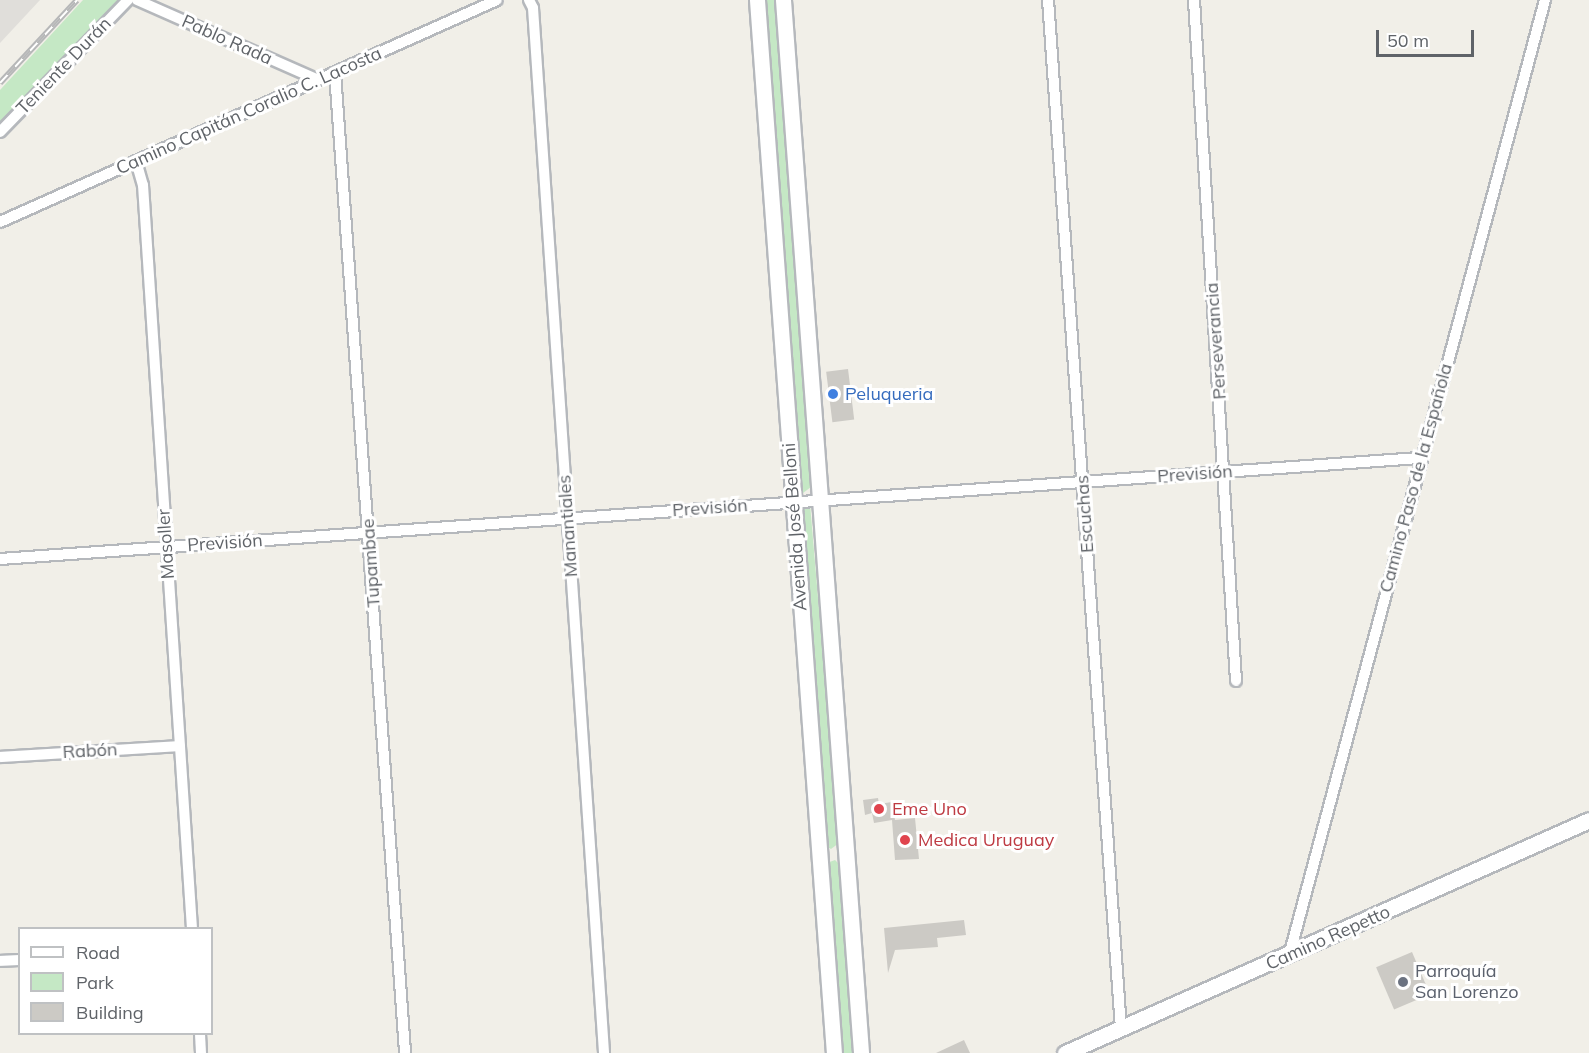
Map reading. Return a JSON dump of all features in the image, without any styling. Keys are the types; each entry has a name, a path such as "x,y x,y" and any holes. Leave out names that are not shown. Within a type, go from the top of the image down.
{"main road":[{"name":"Avenida José Belloni","path":"757,0 834,1053"},
{"name":"Avenida José Belloni","path":"783,0 861,1053"},
{"name":"Camino Repetto","path":"1065,1053 1289,956 1589,820"},
{"path":"819,857 846,854"}],"street":[{"name":"Teniente Durán","path":"0,132 128,0"},
{"name":"Pablo Rada","path":"137,0 318,80"},
{"name":"Camino Capitán Coralio C. Lacosta","path":"0,222 497,0"},
{"name":"Manantiales","path":"529,0 534,20 604,1053"},
{"name":"Escuchas","path":"1048,0 1121,1029"},
{"name":"Perseverancia","path":"1194,0 1236,681"},
{"name":"Camino Paso de la Española","path":"1289,956 1420,458 1545,0"},
{"name":"Tupambae","path":"335,73 405,1053"},
{"name":"Masoller","path":"136,161 143,185 192,927"},
{"name":"Previsión","path":"0,559 1420,458"},
{"name":"Rabón","path":"0,757 180,746"},
{"path":"0,961 18,960"},
{"path":"200,1035 201,1053"}],"shaded area":[{"path":"0,0 40,0 0,43"}],"green space":[{"path":"83,0 120,0 0,125 0,90"},
{"path":"761,0 775,0 811,487 803,493 799,492"},
{"path":"810,504 839,843 831,849 824,845 800,506"},
{"path":"835,860 841,866 855,1053 839,1053 827,863"}],"building":[{"path":"848,369 854,420 832,422 826,372"},
{"path":"878,798 879,804 892,802 895,820 915,818 919,859 895,860 892,820 874,823 872,813 865,815 863,800"},
{"path":"964,920 966,935 937,938 938,947 895,950 888,973 884,928"},
{"name":"Parroquía San Lorenzo","path":"1412,952 1430,994 1394,1010 1376,967"},
{"path":"964,1040 970,1053 936,1053"}],"railway":[{"path":"0,83 77,0"}],"place":[{"name":"Peluqueria","path":"833,394"},
{"name":"Eme Uno","path":"879,809"},
{"name":"Medica Uruguay","path":"905,840"},
{"name":"Parroquía San Lorenzo","path":"1403,982"}]}
